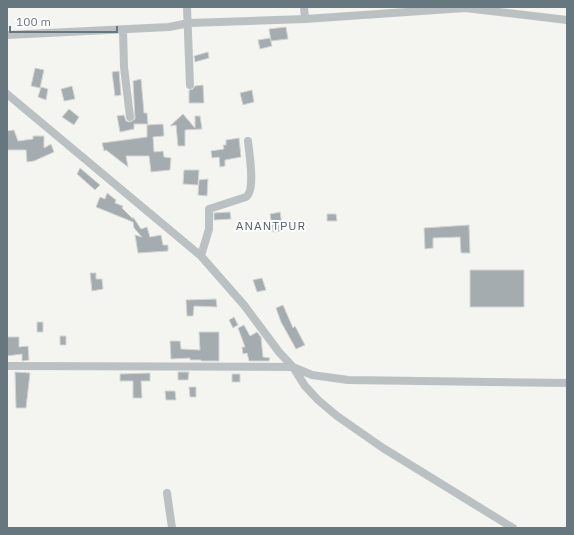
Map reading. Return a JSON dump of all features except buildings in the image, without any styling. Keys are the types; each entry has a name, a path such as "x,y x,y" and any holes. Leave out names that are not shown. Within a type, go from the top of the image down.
{"street":[{"path":"187,7 190,85"},
{"path":"304,7 305,19"},
{"path":"7,35 123,30 169,27 188,23 305,19 465,8 517,11 567,20"},
{"path":"123,30 124,67 130,117"},
{"path":"7,94 201,256 244,305 279,352 293,367 305,386 337,416 383,448 513,528"},
{"path":"201,256 210,229 209,209 215,205 246,197 250,193 252,183 248,141"},
{"path":"7,366 293,367 312,375 348,380 567,384"},
{"path":"167,493 172,528"}],"district":[{"name":"ANANTPUR","path":"271,226"}]}
